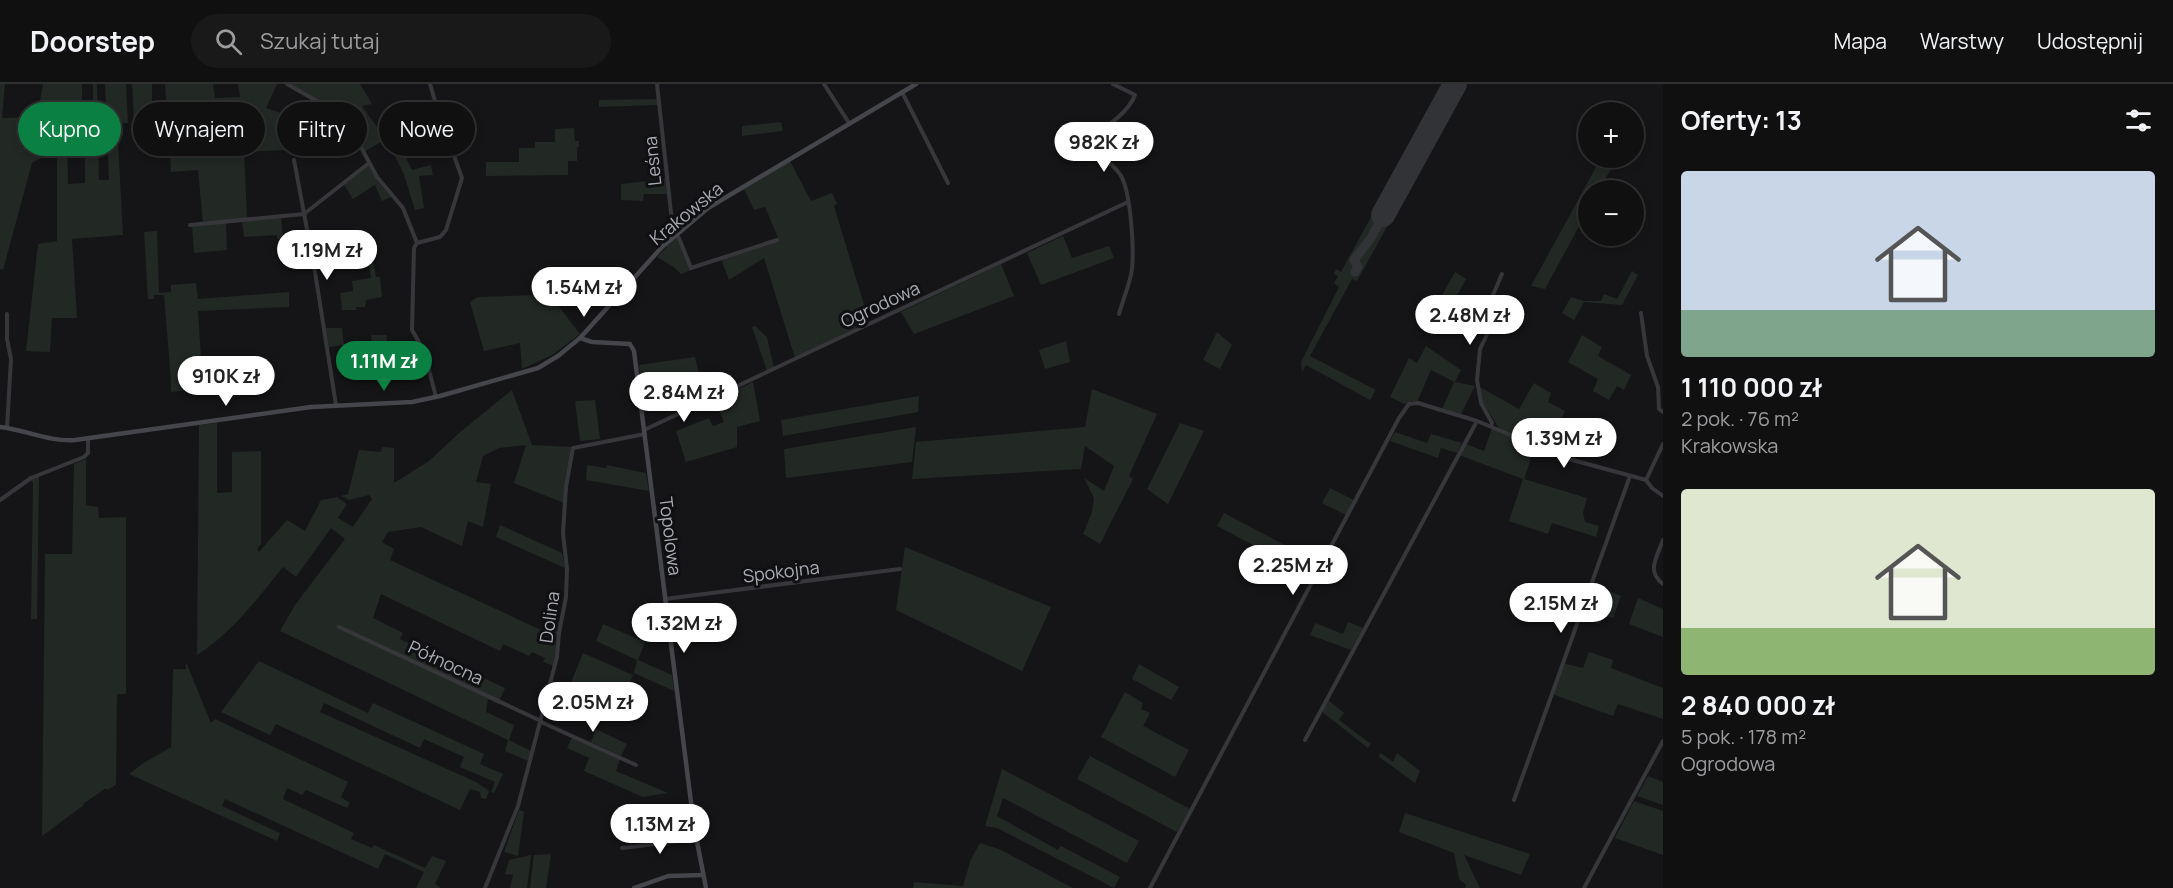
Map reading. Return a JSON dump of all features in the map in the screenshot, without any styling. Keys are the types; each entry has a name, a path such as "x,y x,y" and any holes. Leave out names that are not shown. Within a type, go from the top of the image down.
{"main road":[{"name":"Krakowska","path":"0,427 54,440 88,438 291,409 412,402 538,368 555,359 580,338 676,234 724,197 916,84"},
{"name":"Topolowa","path":"580,338 587,341 625,343 632,346 696,839 706,888"},
{"path":"634,888 668,876 703,876"}],"street":[{"path":"287,84 347,120 377,177 403,208 417,243"},
{"path":"430,84 462,178 446,230 440,237 417,243 414,248 412,330 424,351 436,397"},
{"name":"Leśna","path":"657,84 673,231 691,268 777,240"},
{"path":"824,84 849,123"},
{"path":"1113,84 1135,95 1133,100 1119,116 1082,144 1082,149 1102,158 1124,180 1132,243 1132,270 1119,314"},
{"path":"902,92 948,183"},
{"path":"294,160 336,405"},
{"path":"190,225 304,214 369,163"},
{"name":"Ogrodowa","path":"644,432 1128,202"},
{"path":"1491,426 1492,423 1481,402 1477,380 1480,349 1493,322 1492,297 1502,274"},
{"path":"1641,313 1647,356 1656,380 1659,409 1663,412"},
{"path":"7,314 7,339 11,359 7,428"},
{"path":"1150,888 1401,413 1408,404 1418,403 1477,421 1569,459 1646,480 1663,496"},
{"path":"1305,740 1477,421"},
{"name":"Dolina","path":"485,888 517,808 557,657 566,597 567,569 563,533 566,487 573,448 644,432"},
{"path":"0,500 31,478 84,457 88,453 88,438"},
{"path":"1646,480 1663,444"},
{"path":"1514,800 1630,476"},
{"path":"1663,540 1653,571 1655,578 1663,584"},
{"name":"Spokojna","path":"665,599 900,569"},
{"name":"Północna","path":"339,627 636,765"},
{"path":"1584,888 1663,741"},
{"path":"622,848 696,839"}],"shaded area":[{"path":"0,84 5,84 2,118 18,118 18,156 44,156 32,163 3,270 0,269"},
{"path":"43,84 82,84 82,102 40,102"},
{"path":"93,84 97,84 97,102 93,102"},
{"path":"105,84 126,84 128,123 121,124 121,102 106,102"},
{"path":"132,84 152,84 152,102 133,104"},
{"path":"165,84 213,84 215,98 240,97 238,84 277,84 266,108 277,112 277,150 265,151 265,102 166,102"},
{"path":"290,84 360,84 372,104 367,105 367,102 321,102"},
{"path":"1444,84 1466,84 1357,281 1352,279 1310,356 1376,390 1370,400 1306,365 1302,372 1301,362 1339,287 1334,283 1338,276 1334,274 1336,269 1341,272"},
{"path":"658,99 658,105 599,107 599,100"},
{"path":"367,113 379,130 379,143 367,150"},
{"path":"781,122 783,131 742,136 742,126"},
{"path":"574,128 575,141 579,141 579,147 577,147 577,161 568,161 568,175 486,176 486,162 519,162 519,148 535,148 535,142 555,142 555,129"},
{"path":"57,156 68,156 68,184 85,183 85,156 98,156 99,180 109,180 108,156 119,156 123,235 72,239 77,318 52,318 50,352 26,351 38,244 57,241"},
{"path":"170,156 244,156 247,218 203,223 198,170 171,172"},
{"path":"395,156 405,156 412,170 431,165 433,175 419,176 424,208 415,210 403,172"},
{"path":"790,161 811,201 832,193 869,321 795,358 764,258 729,280 721,259 779,240 765,207 754,210 744,189"},
{"path":"368,165 378,182 391,197 382,201 375,185 353,199 344,185"},
{"path":"1596,168 1611,168 1605,180 1589,180"},
{"path":"665,179 667,194 644,194 643,201 621,200 621,184"},
{"path":"1578,200 1578,228 1545,289 1531,286"},
{"path":"281,217 283,239 277,239 277,235 244,237 242,221"},
{"path":"226,223 227,250 194,253 192,226"},
{"path":"157,231 159,293 171,292 171,285 196,283 198,299 289,292 289,307 198,311 203,388 171,392 164,295 154,295 154,299 148,299 144,232"},
{"path":"1063,236 1072,258 1109,246 1114,258 1041,285 1027,253"},
{"path":"675,238 678,238 691,270 681,274 657,257"},
{"path":"337,241 341,255 315,264 311,249"},
{"path":"371,250 376,277 380,277 382,297 366,300 365,307 356,307 356,310 342,310 340,293 353,291 352,281 371,278 367,251"},
{"path":"1001,264 1014,296 914,334 901,312"},
{"path":"1632,271 1638,275 1622,305 1584,302 1574,320 1562,313 1571,297 1584,301 1601,301 1604,294 1617,299"},
{"path":"1455,272 1466,279 1440,327 1437,325 1436,328 1427,322"},
{"path":"624,276 628,280 623,286 547,291 580,334 552,355 522,369 520,343 484,351 470,302 478,297 537,295 546,290 545,278"},
{"path":"755,326 767,337 774,368 767,371 752,327"},
{"path":"326,328 342,328 344,345 329,347"},
{"path":"1217,332 1232,345 1220,369 1203,360"},
{"path":"371,335 387,335 386,344 396,344 403,366 387,367 386,373 375,374"},
{"path":"1582,335 1602,347 1598,356 1631,375 1624,390 1617,386 1609,400 1593,391 1598,379 1568,362"},
{"path":"1066,341 1070,362 1045,369 1039,350"},
{"path":"357,344 359,361 345,361 344,345"},
{"path":"1426,346 1461,370 1455,382 1475,386 1461,414 1442,409 1454,382 1431,370 1417,402 1412,401 1405,404 1390,397 1409,358 1417,363"},
{"path":"695,357 705,400 678,412 675,393 661,393 660,389 655,392 642,393 639,365"},
{"path":"753,382 760,421 737,427 737,447 686,462 676,431 709,418 713,426 724,422 715,400"},
{"path":"1534,383 1551,393 1548,402 1565,411 1558,427 1540,418 1528,440 1499,428 1481,400 1478,386 1519,409"},
{"path":"1092,389 1157,414 1129,476 1133,479 1100,544 1083,534 1092,512 1094,498 1084,478 1104,491 1114,466 1085,446 1081,469 912,479 916,442 1085,427"},
{"path":"512,390 532,445 572,447 564,503 514,483 526,445 499,448 483,456 476,482 491,484 483,527 468,521 462,546 421,527 388,532 382,542 394,549 390,560 552,635 558,622 560,623 554,666 543,662 545,658 532,652 529,656 503,644 500,651 381,594 373,618 403,633 400,639 505,688 498,704 488,699 486,712 514,725 509,740 531,751 528,761 505,751 508,740 280,631 295,605 345,539 331,528 296,577 283,567 233,626 197,655 199,425 217,423 217,493 232,492 232,452 261,451 261,544 257,549 259,552 287,520 305,531 321,500 337,497 347,504 338,518 353,527 372,499 369,495 349,500 341,496 348,494 359,450 381,452 382,447 394,448 394,483 429,461"},
{"path":"919,396 918,412 783,436 781,420"},
{"path":"595,400 600,439 580,441 575,401"},
{"path":"1180,423 1204,431 1168,504 1147,489"},
{"path":"916,427 912,462 786,478 784,449"},
{"path":"1492,428 1535,447 1524,479 1587,498 1583,512 1585,522 1599,526 1596,537 1552,523 1548,534 1509,521 1523,479 1459,455 1466,444 1484,451"},
{"path":"1395,432 1427,443 1431,434 1462,443 1457,453 1441,448 1438,458 1390,441"},
{"path":"86,459 86,505 98,507 99,518 126,517 126,694 117,694 116,785 107,790 106,788 42,836 45,554 72,554 74,464"},
{"path":"587,465 606,468 607,465 646,473 649,491 586,480"},
{"path":"39,476 37,619 31,619 33,482 30,480"},
{"path":"1330,488 1354,500 1346,515 1322,503"},
{"path":"1224,513 1296,551 1289,564 1217,526"},
{"path":"500,525 562,553 565,568 496,537"},
{"path":"905,547 1051,607 1022,671 896,610"},
{"path":"1593,584 1621,596 1613,618 1604,615 1600,624 1580,617"},
{"path":"1638,598 1663,609 1663,637 1629,624"},
{"path":"1348,622 1363,628 1351,650 1310,635 1315,623 1343,634"},
{"path":"603,624 645,642 638,660 672,675 674,691 634,673 637,660 596,641"},
{"path":"1589,652 1613,660 1611,668 1663,688 1663,719 1618,704 1613,716 1552,694 1562,663 1583,668"},
{"path":"583,653 633,675 629,684 636,687 625,711 570,685"},
{"path":"259,661 368,713 373,703 484,754 480,764 503,774 494,793 491,792 495,782 460,767 464,757 424,739 420,748 324,703 320,712 476,782 489,791 486,799 481,798 480,792 470,789 460,810 276,724 270,735 221,712"},
{"path":"186,662 211,723 215,719 348,782 341,797 350,803 347,808 306,790 302,795 287,788 283,799 354,833 351,839 372,848 374,845 425,868 432,856 446,861 435,884 441,888 416,888 424,872 385,854 378,869 225,799 222,806 280,833 277,841 129,774 171,747 173,669 186,669"},
{"path":"1139,664 1179,687 1171,700 1132,679"},
{"path":"1125,692 1143,703 1141,709 1150,713 1143,726 1189,750 1175,777 1101,737"},
{"path":"1328,700 1344,713 1339,720 1371,744 1368,748 1321,711"},
{"path":"596,729 627,744 621,756 591,742"},
{"path":"572,737 620,759 616,771 668,793 643,797 584,771 589,758 567,748"},
{"path":"1381,753 1393,762 1397,753 1420,771 1415,783 1378,756"},
{"path":"1090,756 1190,809 1177,832 1077,779"},
{"path":"1002,769 1139,841 1127,863 1003,798 997,816 1058,850 1061,846 1120,877 1114,888 997,828 985,826"},
{"path":"1648,776 1663,782 1663,805 1637,796"},
{"path":"1634,801 1663,811 1663,855 1615,838"},
{"path":"519,810 524,812 518,856 504,852"},
{"path":"1405,813 1530,854 1521,875 1464,855 1480,888 1465,888 1466,885 1459,879 1454,853 1399,832"},
{"path":"980,843 999,849 1073,888 913,888 914,882 963,886 971,859"},
{"path":"551,854 546,888 530,888 534,855"},
{"path":"531,855 527,888 510,888 513,875 505,874 509,860"}],"taxiway":[{"path":"1355,272 1358,267 1354,260 1371,238 1383,215"}],"runway":[{"path":"1383,215 1455,84"}]}
